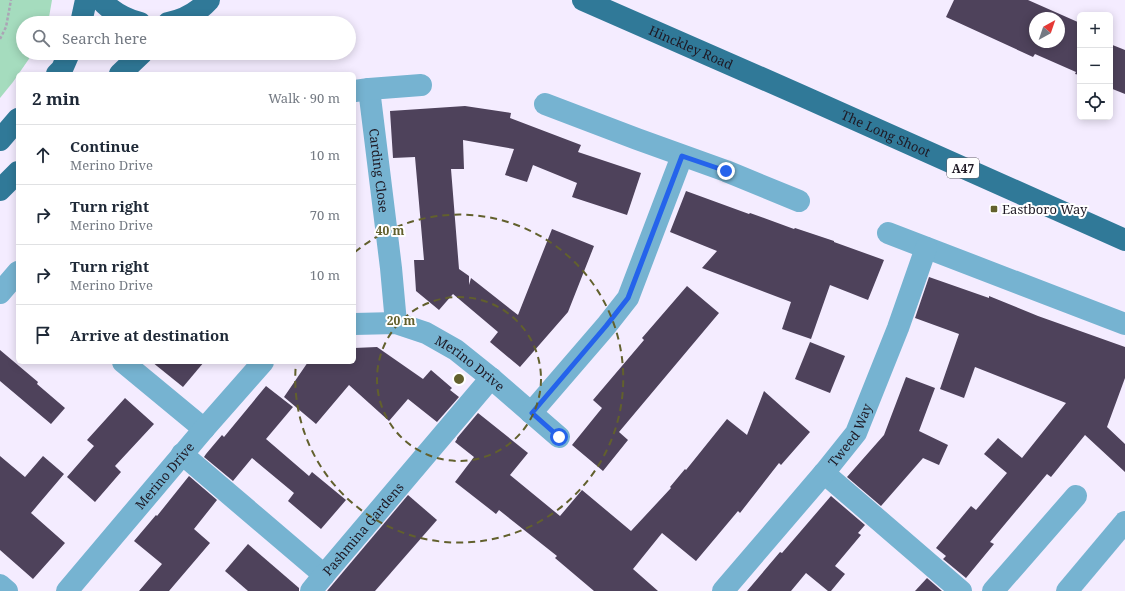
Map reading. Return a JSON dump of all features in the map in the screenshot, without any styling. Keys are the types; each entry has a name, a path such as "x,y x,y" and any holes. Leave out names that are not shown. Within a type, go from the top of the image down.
{"main road":[{"path":"83,16 86,0"},
{"path":"101,0 121,16"},
{"path":"189,16 208,0"},
{"name":"Hinckley Road","path":"582,0 800,95"},
{"path":"59,72 62,69 65,60"},
{"path":"122,72 135,60"},
{"name":"The Long Shoot","path":"800,95 1125,240"},
{"path":"0,140 16,121"},
{"path":"0,190 16,174"}],"street":[{"name":"Carding Close","path":"396,323 391,268 361,90 421,85"},
{"path":"545,104 682,156 726,171 799,201"},
{"path":"532,413 628,298 682,156"},
{"path":"888,233 1125,324"},
{"name":"Tweed Way","path":"723,591 824,473 856,433 898,328 926,248"},
{"path":"0,293 16,275"},
{"name":"Merino Drive","path":"356,324 396,323 426,333 456,350 559,437"},
{"path":"125,364 204,429"},
{"name":"Merino Drive","path":"67,591 182,454 261,364"},
{"name":"Pashmina Gardens","path":"182,454 318,583 491,378"},
{"path":"824,473 962,591"},
{"path":"993,591 1076,496"},
{"path":"1067,591 1125,522"},
{"path":"0,585 7,591"}],"path":[{"path":"0,39 6,27 11,0"}],"green space":[{"path":"0,0 52,0 49,16 16,16 16,60 28,60 20,72 16,72 16,78 0,98"}],"building":[{"path":"954,0 1028,0 1055,12 1029,12 1029,48 1065,48 1065,16 1077,22 1077,74 1075,74 1076,72 1035,54 1033,57 946,17"},
{"path":"1113,45 1125,50 1125,94 1113,89"},
{"path":"465,106 511,113 510,118 581,145 578,152 641,173 627,215 572,197 577,183 533,165 527,182 505,175 514,149 463,140 464,169 451,169 459,269 469,276 469,285 471,278 518,315 552,229 594,246 568,312 520,367 490,342 498,332 453,294 439,310 416,291 414,260 424,260 415,157 393,158 390,111"},
{"path":"686,191 749,214 750,213 794,229 795,228 834,241 884,260 868,300 830,285 811,339 782,329 791,302 702,268 717,251 670,232"},
{"path":"929,277 989,298 989,296 1038,316 1125,347 1125,378 1107,427 1125,444 1125,472 1085,435 1051,477 1047,474 990,542 994,544 966,578 943,559 946,556 936,548 971,506 976,510 1007,473 984,454 998,438 1022,458 1066,403 975,367 964,398 940,389 959,334 915,318"},
{"path":"687,286 719,313 619,432 628,440 603,471 572,445 602,408 593,400 644,340 642,338"},
{"path":"810,342 845,356 830,393 795,379"},
{"path":"377,347 423,379 431,370 452,388 450,390 459,397 437,422 408,399 389,421 349,385 316,424 284,397 307,364 356,364 356,348"},
{"path":"0,350 38,382 37,384 65,408 51,424 0,381"},
{"path":"154,364 202,364 183,387"},
{"path":"906,377 935,388 919,431 948,445 939,465 923,458 881,506 847,477 884,435"},
{"path":"266,386 293,407 266,439 309,476 312,472 346,500 321,529 288,501 294,493 252,458 233,481 204,457 222,435 224,437"},
{"path":"764,391 810,432 781,465 779,463 740,513 738,511 696,561 662,533 633,569 658,591 594,591 555,558 557,556 499,510 496,514 455,482 474,457 455,442 478,413 528,453 510,475 560,516 582,490 631,531 671,488 670,487 685,469 686,470 727,419 747,435"},
{"path":"125,398 154,424 115,466 121,472 95,502 67,477 94,446 87,440"},
{"path":"0,456 25,477 43,456 64,474 31,513 65,543 33,579 0,550"},
{"path":"189,476 217,500 194,529 210,543 169,591 139,591 162,564 134,541 156,515 157,516"},
{"path":"408,495 437,520 375,591 327,591"},
{"path":"831,496 865,525 858,533 861,535 835,566 845,574 831,591 828,591 806,573 791,591 747,591 780,552 782,553"},
{"path":"248,544 299,588 299,591 248,591 225,571"},
{"path":"927,578 942,591 915,591"}],"place":[{"name":"Eastboro Way","path":"994,209"}],"route":[{"path":"559,437 532,413 628,298 682,156 726,171"}]}
